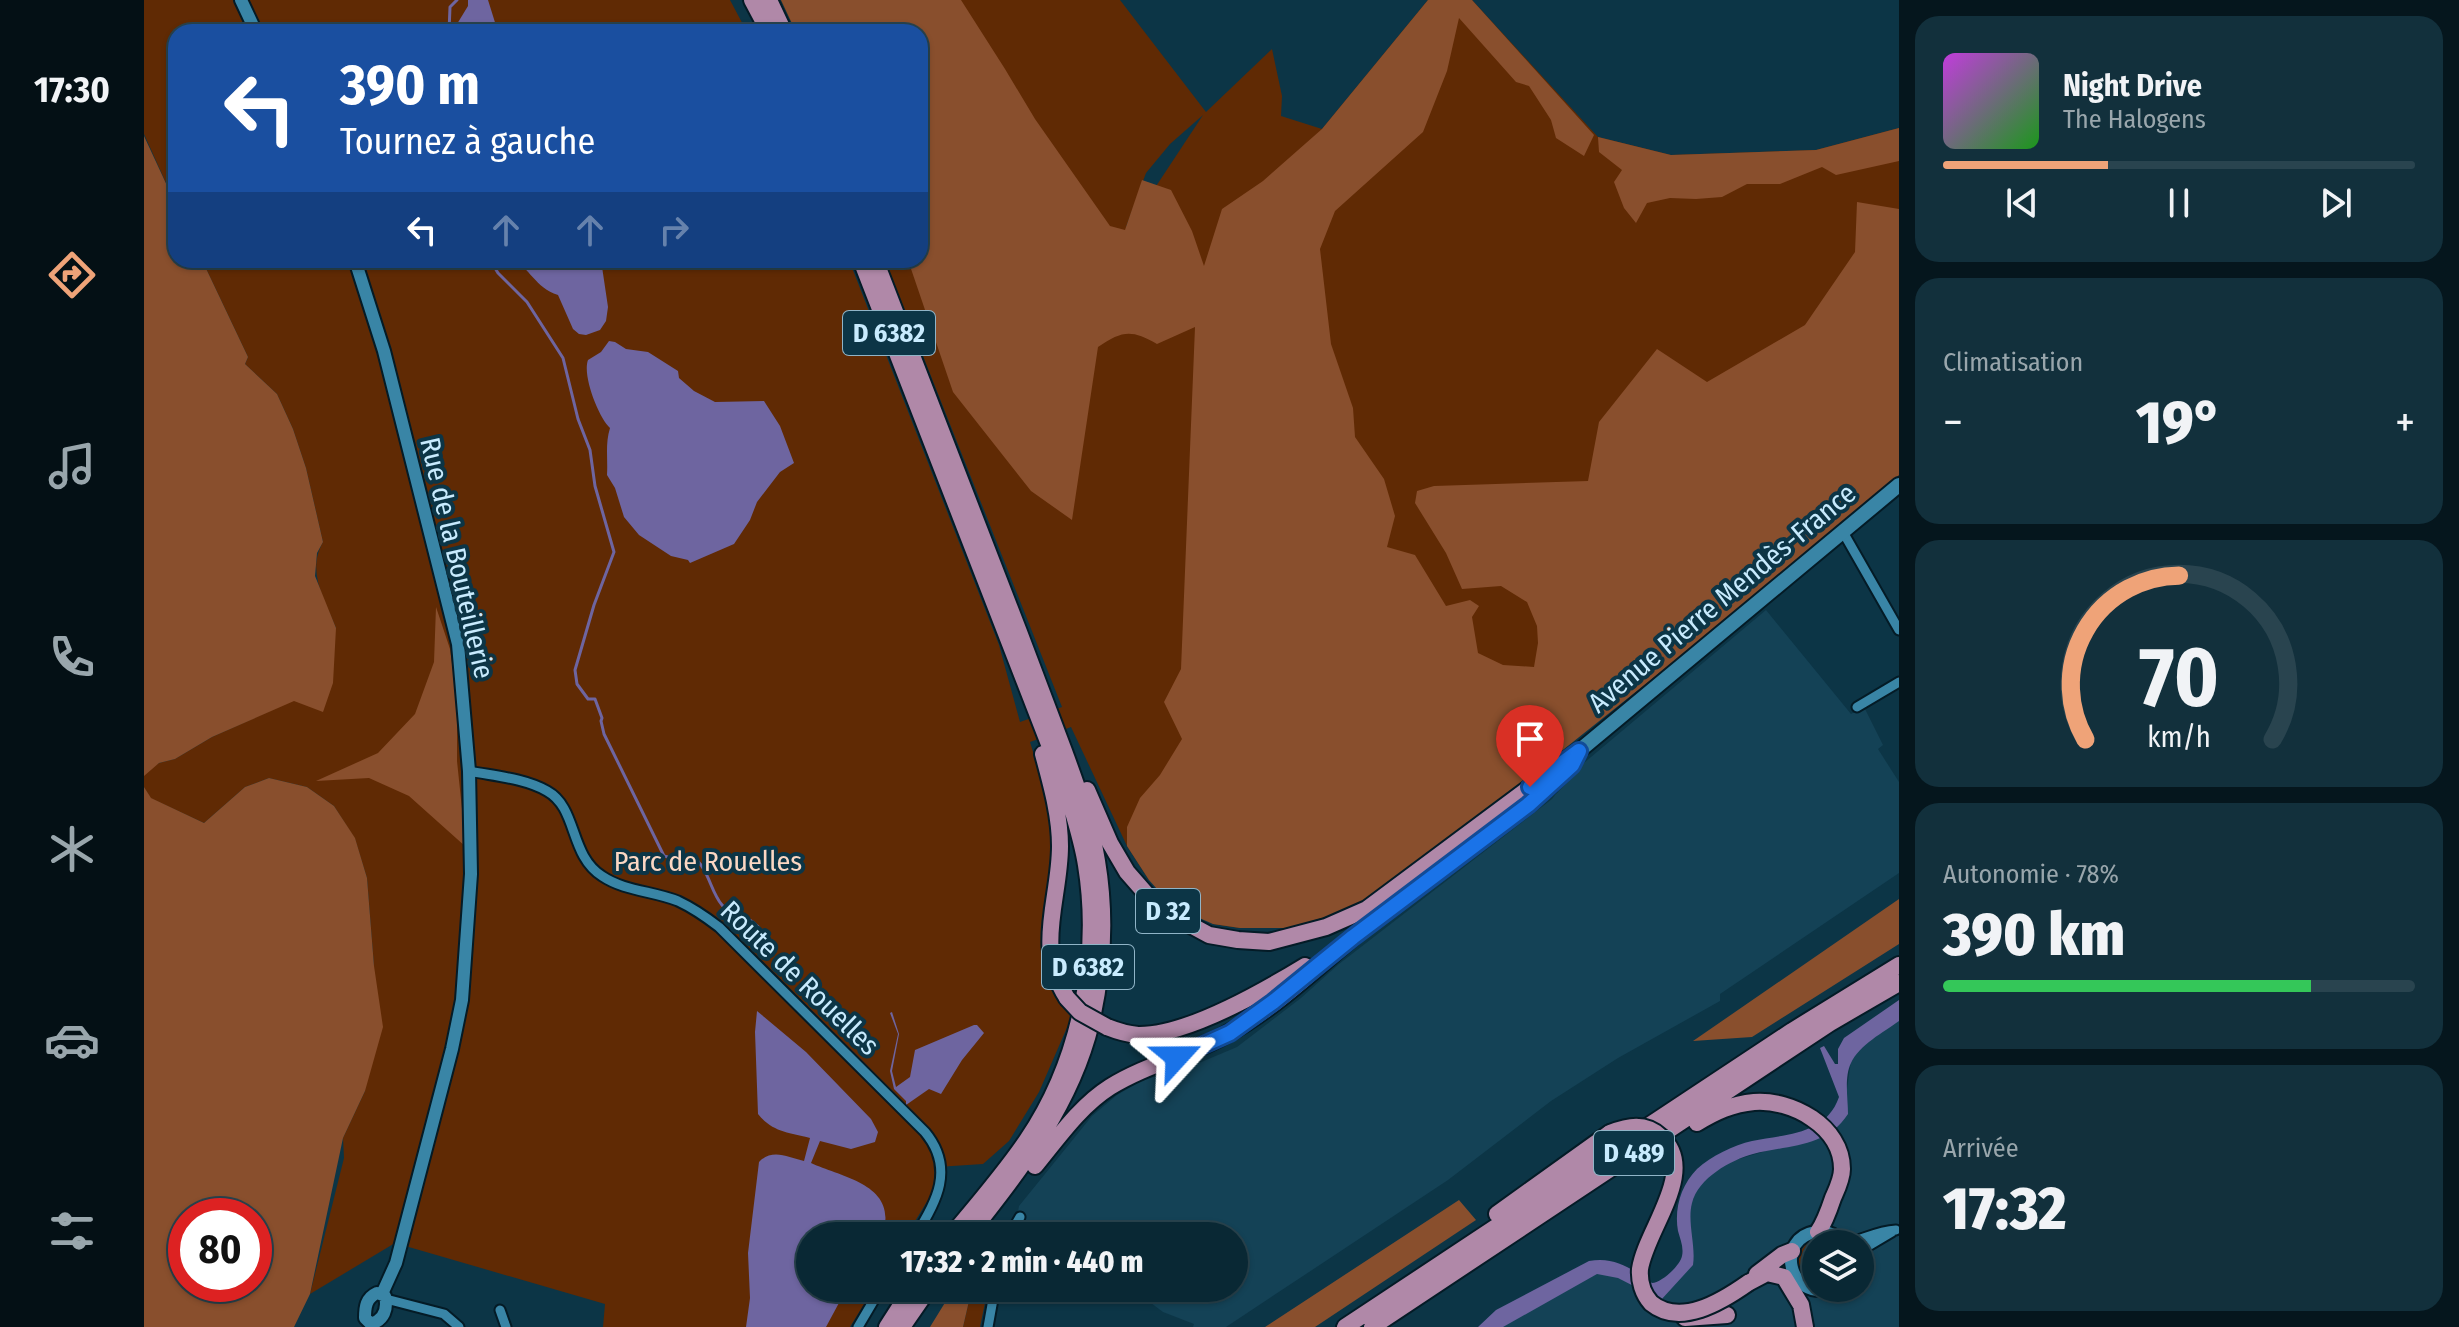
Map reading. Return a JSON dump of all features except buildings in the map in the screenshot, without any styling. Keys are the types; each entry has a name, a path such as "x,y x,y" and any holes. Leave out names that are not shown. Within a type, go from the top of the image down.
{"highway":[{"path":"752,0 765,24"},
{"path":"769,0 780,24"},
{"name":"D 6382","path":"864,268 1079,793 1097,858 1103,933 1101,964 1081,1057 1061,1104 1038,1145 980,1222"},
{"name":"D 6382","path":"878,268 1028,672 1066,788 1086,862 1091,932 1089,963 1070,1051 1049,1102 1028,1138 963,1222"},
{"name":"D 32","path":"1028,672 1127,872 1148,896 1174,916 1209,935 1238,940 1269,942 1293,937 1367,909 1579,751"},
{"name":"D 32","path":"1028,672 1059,820 1060,849 1049,945 1056,981 1080,1012 1107,1027 1137,1035 1173,1029 1256,995 1353,937"},
{"path":"985,1222 1095,1098 1133,1074 1199,1049 1230,1033 1353,937"},
{"name":"D 489","path":"1345,1327 1843,998 1899,965"},
{"name":"D 489","path":"1372,1327 1830,1023 1899,983"},
{"path":"1520,1229 1718,1111 1736,1104 1775,1102 1790,1106 1817,1121 1840,1157 1840,1179 1819,1230"},
{"path":"1422,1276 1469,1234 1610,1133 1625,1127 1640,1126 1654,1131 1670,1148 1676,1168 1643,1256 1641,1284 1651,1304 1669,1316 1727,1315"},
{"path":"1685,1318 1712,1308 1787,1253"},
{"path":"1748,1283 1767,1273 1784,1277 1801,1305 1805,1327"},
{"path":"887,1327 903,1302"},
{"path":"902,1327 920,1302"},
{"path":"912,1327 924,1302"}],"main road":[{"name":"Avenue Pierre Mendès-France","path":"1579,751 1899,485"},
{"name":"D 32","path":"1353,937 1528,805 1572,765 1579,751"}],"street":[{"path":"241,0 252,24"},
{"name":"Rue de la Bouteillerie","path":"358,268 384,351 458,644 469,771 471,874 462,1000 396,1263 384,1297"},
{"path":"1843,532 1899,630"},
{"path":"1857,707 1899,682"},
{"name":"Route de Rouelles","path":"469,771 548,791 559,801 578,848 598,874 611,882 676,901 699,912 719,927 935,1143 940,1186 924,1222"},
{"path":"1017,1222 1020,1217"},
{"path":"1874,1234 1897,1230"},
{"path":"1874,1243 1897,1230"},
{"path":"1802,1239 1787,1253 1791,1267 1802,1283"},
{"path":"384,1297 384,1315 370,1325 365,1318 366,1303 373,1295 384,1297 444,1314 459,1327"},
{"path":"858,1327 873,1302"},
{"path":"988,1327 992,1302"},
{"path":"500,1310 506,1327"}],"shaded area":[{"path":"468,0 488,0 496,24 457,24 468,6"},
{"path":"781,0 961,0 1035,119 1110,226 1125,230 1142,180 1171,190 1192,231 1204,266 1222,209 1263,181 1322,129 1428,0 1472,0 1594,135 1584,156 1556,138 1551,120 1529,86 1516,82 1459,18 1447,71 1423,132 1335,211 1320,249 1331,344 1353,408 1355,437 1384,479 1395,516 1387,547 1415,555 1446,606 1470,600 1479,606 1472,617 1478,653 1503,665 1534,667 1537,626 1527,602 1501,586 1462,589 1446,553 1415,503 1417,491 1434,486 1588,481 1599,422 1657,349 1707,382 1805,325 1855,252 1857,202 1899,209 1899,475 1756,596 1450,840 1351,909 1289,928 1240,928 1213,924 1172,906 1149,880 1127,846 1127,827 1140,798 1160,775 1182,739 1164,702 1181,669 1195,327 1157,344 1127,334 1098,347 1072,520 1031,491 953,392 911,268 928,268 928,24 792,24"},
{"path":"1899,128 1899,161 1836,175 1822,167 1780,184 1747,184 1722,197 1670,198 1647,203 1636,223 1624,208 1614,182 1622,170 1599,152 1598,137 1671,155 1816,150"},
{"path":"144,136 168,188 168,268 206,268 248,357 245,364 277,394 293,429 306,468 323,542 317,553 315,576 336,628 333,683 323,712 294,701 212,737 175,759 159,763 144,776"},
{"path":"525,268 602,268 608,307 606,321 600,330 579,334 573,329 558,295 544,288"},
{"path":"609,341 626,349 648,352 678,371 679,378 694,391 715,402 764,401 780,426 794,463 780,472 757,502 750,520 734,544 690,563 671,556 639,535 624,517 615,488 607,475 610,428 597,406 587,376 588,360 601,352"},
{"path":"436,607 450,649 457,700 457,761 466,847 409,796 369,778 316,781 378,753 415,714 434,662"},
{"path":"1766,610 1851,714 1864,707 1883,745 1878,749 1899,782 1899,873 1720,994 1720,1001 1618,1058 1551,1101 1448,1180 1226,1327 1193,1327 1194,1324 1163,1312 1150,1302 1248,1302 1248,1222 1022,1222 1019,1206 1092,1116 1117,1095 1141,1081 1237,1047 1552,799 1572,773"},
{"path":"269,778 307,787 334,806 355,838 367,878 374,966 383,1027 365,1091 343,1138 310,1294 294,1327 144,1327 144,787 151,798 204,823 245,787"},
{"path":"1899,899 1899,944 1752,1037 1693,1041"},
{"path":"1899,1000 1899,1021 1866,1045 1851,1063 1847,1081 1848,1114 1839,1125 1817,1139 1735,1161 1716,1171 1701,1186 1695,1194 1691,1210 1693,1265 1661,1300 1618,1278 1597,1274 1503,1327 1478,1327 1496,1310 1589,1261 1615,1262 1652,1283 1665,1277 1682,1256 1677,1214 1680,1198 1691,1175 1730,1148 1803,1131 1825,1119 1839,1097 1820,1048 1824,1046 1838,1064 1838,1049 1844,1038"},
{"path":"757,1011 806,1052 871,1119 878,1132 875,1142 851,1149 820,1141 811,1163 866,1186 883,1205 885,1219 884,1222 796,1222 796,1302 839,1302 826,1327 746,1327 750,1298 748,1253 759,1162 775,1154 804,1161 810,1138 775,1128 758,1114"},
{"path":"892,1012 899,1034 892,1071 896,1087 910,1077 915,1050 974,1025 984,1033 962,1060 941,1094 929,1089 906,1105 894,1089 890,1071 898,1034"},
{"path":"1899,1016 1899,1327 1492,1327 1598,1264 1657,1290 1689,1260 1684,1205 1712,1167 1799,1141 1838,1118 1847,1089 1853,1047"},
{"path":"1459,1200 1476,1220 1315,1327 1265,1327"},
{"path":"945,1302 969,1302 963,1327 930,1327"}],"green space":[{"path":"144,0 730,0 743,24 168,24 168,187 144,134"},
{"name":"Parc de Rouelles","path":"781,0 1120,0 1206,112 1272,49 1282,96 1281,116 1322,129 1428,0 1472,0 1598,137 1671,155 1816,150 1899,128 1899,475 1320,920 1289,928 1240,928 1213,924 1149,880 1127,846 1071,727 1030,742 1054,832 1044,928 1044,963 1054,995 1072,1016 1039,1092 1009,1141 983,1164 937,1167 934,1190 915,1222 796,1222 796,1302 865,1302 850,1327 603,1327 605,1304 395,1243 310,1294 344,1158 343,1138 365,1091 374,966 367,878 355,839 334,806 307,787 269,778 245,787 204,823 150,798 144,787 144,773 159,763 175,759 212,737 294,700 336,628 319,586 316,564 323,542 306,468 293,429 277,394 245,364 248,357 206,268 852,268 999,645 1020,722 1062,707 888,268 928,268 928,24 792,24","holes":["1203,115 1126,227 1146,173 1170,144"]},
{"path":"1802,1249 1802,1273 1798,1262"},
{"path":"969,1302 985,1302 980,1327 963,1327"}],"waterway":[{"path":"449,24 450,7 457,0"},
{"path":"495,268 527,302 563,358 578,419 590,450 595,486 614,552 575,670 577,684 588,699 595,699 604,734 664,856 675,859 692,856 702,867 722,905 755,924 767,940"}],"route":[{"path":"1177,1057 1230,1033 1273,1002 1353,937 1528,805 1572,765 1579,751 1530,787"}]}
